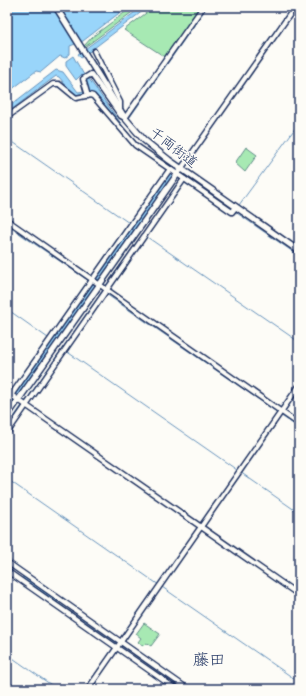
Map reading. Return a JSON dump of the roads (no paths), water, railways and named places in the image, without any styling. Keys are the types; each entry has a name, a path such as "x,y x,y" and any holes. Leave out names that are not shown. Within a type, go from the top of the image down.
{"street":[{"name":"千両街道","path":"56,7 126,118 151,146 234,209 298,249"},
{"path":"203,7 126,118 121,116 91,74 85,77 87,92 97,100 134,145 173,172 234,209"},
{"path":"7,433 17,401 101,287 173,172 181,169 295,7"},
{"path":"94,51 120,102 120,109"},
{"path":"7,117 56,83 76,98 87,92"},
{"path":"17,401 64,350 101,287 173,172"},
{"path":"7,416 101,287 184,179"},
{"path":"7,220 280,413 299,424"},
{"path":"88,689 299,386"},
{"path":"7,392 17,401 299,595"},
{"path":"7,562 176,689"},
{"path":"7,571 188,689"}],"water":[{"path":"7,7 127,7 83,41 70,46 70,54 65,58 60,56 41,72 36,71 7,93"},
{"path":"142,7 148,7 81,58 78,54"},
{"path":"73,56 84,75 83,77 81,75 76,80 66,66 66,61"},
{"path":"56,70 63,72 78,92 85,91 88,87 85,79 89,79 122,125 121,127 99,99 88,92 78,97 72,93 59,77 56,76 7,113 7,108"},
{"path":"23,576 58,601 57,602 22,578"}],"waterway":[{"path":"130,117 207,7"},
{"path":"204,140 298,7"},
{"path":"239,205 299,123"},
{"path":"121,125 125,131"},
{"path":"130,136 136,143 170,167"},
{"path":"7,138 129,223"},
{"path":"7,408 174,169"},
{"path":"105,287 181,180"},
{"path":"234,211 299,256"},
{"path":"7,225 89,281"},
{"path":"147,237 299,342"},
{"path":"25,402 103,290"},
{"path":"106,294 278,413"},
{"path":"7,309 48,338"},
{"path":"66,351 237,470"},
{"path":"7,427 23,404"},
{"path":"26,408 199,528"},
{"path":"280,415 299,428"},
{"path":"240,472 299,513"},
{"path":"7,479 159,585"},
{"path":"202,530 299,597"},
{"path":"162,587 299,682"},
{"path":"57,602 118,644"},
{"path":"121,646 182,689"},
{"path":"7,654 57,689"}],"district":[{"name":"藤田","path":"209,659"}]}
